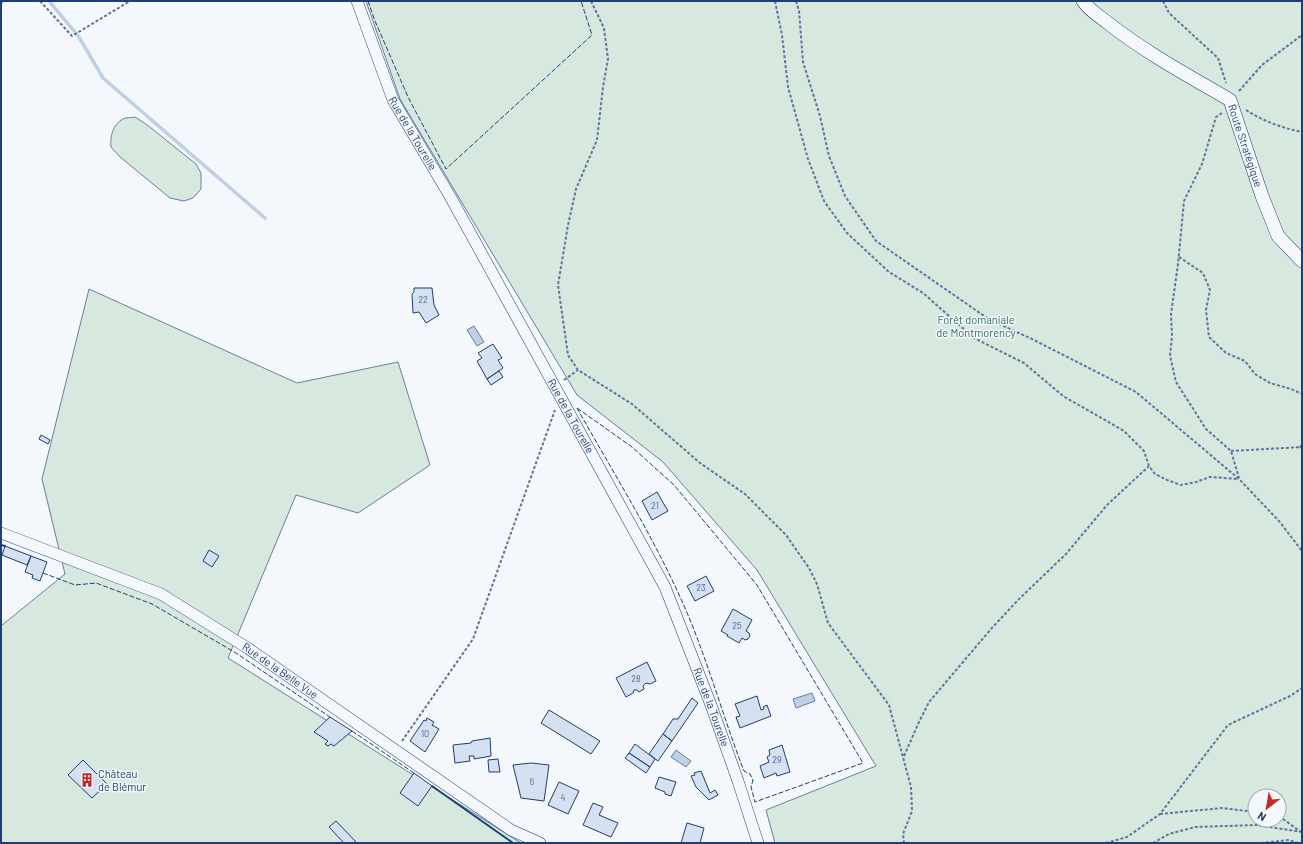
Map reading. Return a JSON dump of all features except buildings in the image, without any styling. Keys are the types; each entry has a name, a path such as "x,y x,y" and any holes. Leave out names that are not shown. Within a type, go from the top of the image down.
{"street":[{"name":"Rue de la Tourelle","path":"357,1 393,100 451,198 665,586 711,705 758,843"},
{"name":"Route Stratégique","path":"1083,1 1114,28 1147,52 1231,103 1262,196 1278,236 1302,261"},
{"name":"Rue de la Belle Vue","path":"1,533 160,594 249,648 511,830 540,843"}],"path":[{"path":"40,1 72,36 130,1"},
{"path":"591,1 604,28 608,59 597,140 576,189 568,225 558,285 568,355 578,370 632,404 700,463 745,494 786,535 809,568 817,584 828,623 889,705 911,787 912,811 902,834 904,843"},
{"path":"775,1 782,35 788,87 808,159 824,201 848,233 889,272 923,293 974,338 1024,363 1063,396 1124,431 1144,451 1149,466 1155,474 1181,485 1210,477 1239,479"},
{"path":"796,1 799,11 802,62 820,116 829,156 845,196 876,241 990,320 1030,338 1136,392 1239,479 1279,521 1302,551"},
{"path":"1163,1 1169,13 1218,58 1229,91 1231,103"},
{"path":"1239,479 1231,451 1206,430 1176,382 1170,356 1172,336 1171,314 1179,257 1184,200 1202,164 1216,117 1231,103 1262,65 1302,35"},
{"path":"1231,103 1268,122 1302,132"},
{"path":"1179,257 1202,273 1210,290 1206,310 1209,337 1226,353 1245,361 1255,374 1270,383 1302,394"},
{"path":"396,750 473,640 558,390 578,370"},
{"path":"1231,451 1301,448 1302,444"},
{"path":"903,757 929,702 991,629 1018,600 1066,554 1107,505 1149,466"},
{"path":"1106,843 1127,837 1160,814 1228,725 1290,696 1302,688"},
{"path":"1160,814 1222,808 1247,811"},
{"path":"1287,822 1302,832"},
{"path":"1153,843 1169,834 1195,827 1257,825 1302,832"},
{"path":"1261,843 1289,840 1298,843"}],"green space":[{"name":"Forêt domaniale de Montmorency","path":"366,1 1302,1 1302,843 775,843 766,810 876,766 757,570 663,462 577,395 400,99"},
{"path":"135,117 196,164 201,173 201,189 193,198 184,201 170,198 120,157 111,147 111,135 116,124 124,118"},
{"path":"89,289 297,383 398,362 430,465 358,513 296,495 228,658 521,843 1,843 1,626 65,574 42,479"}],"water":[{"path":"474,326 484,342 477,346 467,330"},
{"path":"812,693 815,701 796,708 793,699"},
{"path":"676,750 691,761 686,767 671,757"}],"waterway":[{"path":"49,1 79,37 103,78 265,218"}],"fence":[{"path":"368,1 375,21 408,97 446,169 592,35 581,1"},
{"path":"577,408 632,447 674,485 757,585 863,763 755,802 751,787 753,780 750,774 744,771 701,648 685,608 661,557 577,408"},
{"path":"43,573 75,585 96,583 152,604 236,653 330,717"},
{"path":"352,731 414,773"}],"wall":[{"path":"1,545 5,546"},
{"path":"432,786 513,843"}],"place":[{"name":"Château de Blémur","path":"87,780"}]}
